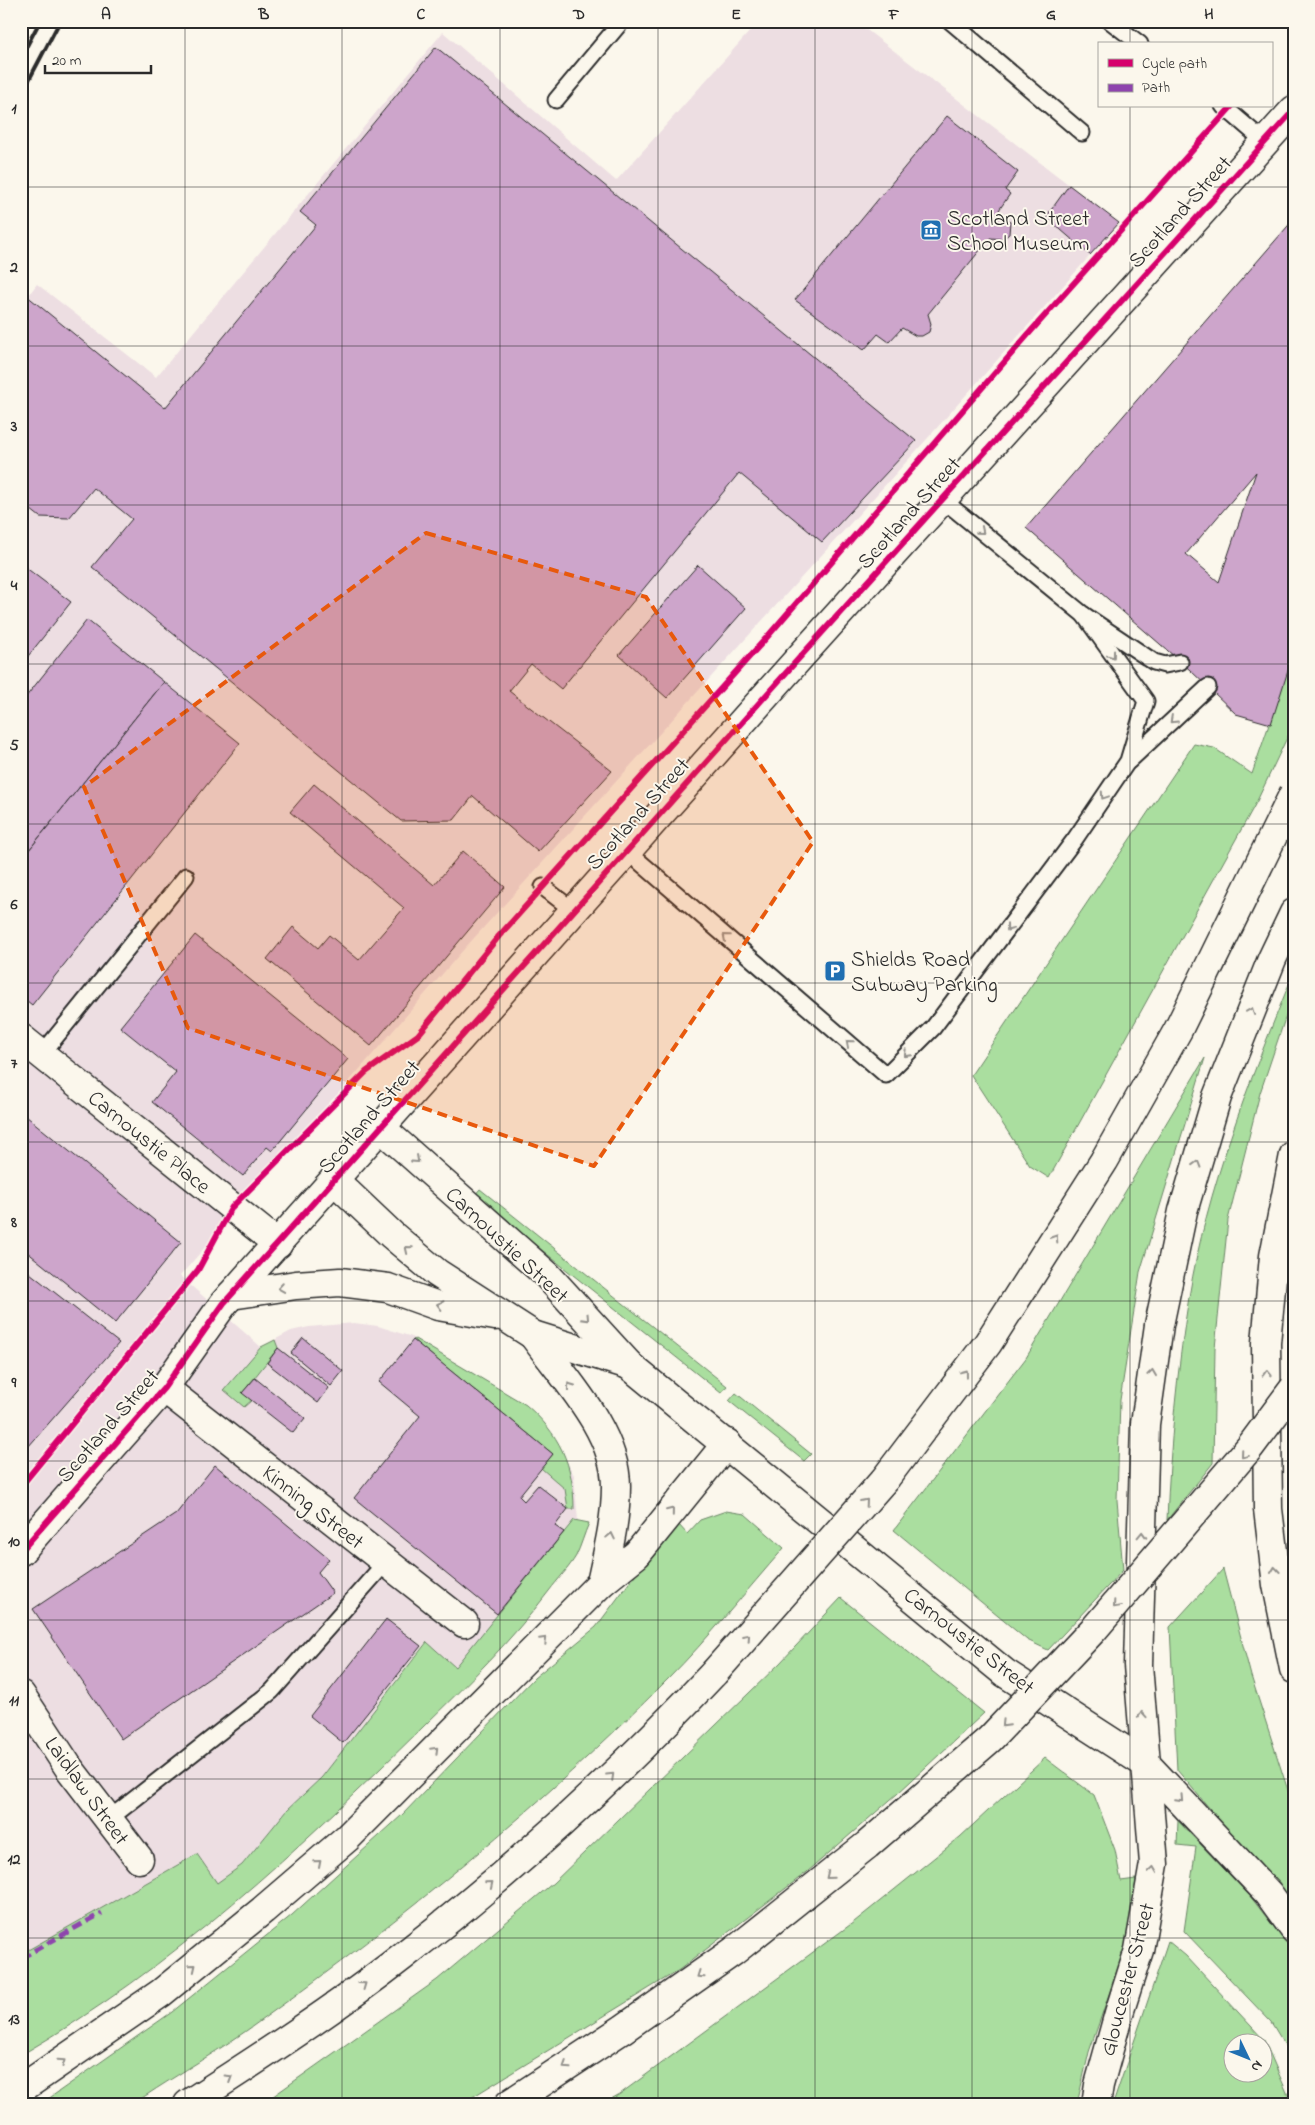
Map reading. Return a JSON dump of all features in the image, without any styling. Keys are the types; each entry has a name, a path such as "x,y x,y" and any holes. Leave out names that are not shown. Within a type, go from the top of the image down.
{"main road":[{"name":"Scotland Street","path":"21,1551 164,1388 231,1295 627,851 1294,110"},
{"path":"188,2104 270,2052 403,1956 587,1800 714,1673 885,1479 988,1343 1104,1161 1178,1030 1294,793"},
{"name":"Gloucester Street","path":"1096,2104 1098,2085 1139,1950 1154,1864 1138,1664 1145,1424 1159,1325 1183,1211 1217,1097 1272,959 1294,913"},
{"name":"Carnoustie Place","path":"32,1046 278,1244"},
{"name":"Carnoustie Street","path":"380,1128 546,1275 630,1366 727,1443 1006,1673 1146,1764 1268,1893 1294,1929"},
{"path":"1294,1155 1274,1256 1266,1343 1268,1510 1277,1585 1294,1669"},
{"name":"Carnoustie Street","path":"334,1180 392,1235 438,1273 533,1335 630,1366"},
{"name":"Carnoustie Street","path":"231,1295 340,1282 388,1288 438,1306 505,1317"},
{"path":"533,1335 590,1414 609,1446 616,1484 614,1520 601,1583"},
{"name":"Kinning Street","path":"164,1388 464,1623"},
{"path":"509,2104 623,2029 734,1951 867,1845 990,1739 1095,1628 1250,1447 1294,1388"},
{"path":"21,2089 160,1993 263,1910 347,1838 601,1583 637,1554 727,1443"},
{"name":"Laidlaw Street","path":"21,1695 69,1768 139,1859"}],"lane":[{"path":"556,100 622,21"},
{"path":"950,21 1082,133"},
{"path":"1110,21 1137,42"},
{"path":"1225,108 1265,142"},
{"path":"943,500 1084,615 1154,662 1164,665 1180,662"},
{"path":"1084,615 1146,702 1128,762"},
{"path":"627,851 886,1074 933,1028 1044,882 1128,762 1208,687"},
{"path":"32,1046 186,876"},
{"path":"543,887 574,911"},
{"path":"108,1819 272,1691 386,1562"}],"highlighted area":[{"path":"426,533 646,597 813,842 594,1166 188,1028 84,787"}],"shaded area":[{"path":"759,21 855,21 1119,223 927,439 465,948 180,1276 261,1347 291,1331 309,1327 354,1323 378,1326 412,1337 508,1394 557,1444 574,1475 579,1532 455,1668 426,1642 322,1777 287,1810 242,1865 217,1884 197,1854 21,1954 21,305 37,284 156,377 443,32 616,181"}],"green space":[{"path":"1294,652 1294,723 1257,801 1049,1178 1030,1166 971,1075 1194,744 1214,748 1252,774"},
{"path":"1289,984 1294,985 1294,992 1260,1093 1228,1220 1215,1348 1213,1463 1167,1520 1172,1436 1185,1325 1206,1217 1230,1138"},
{"path":"1205,1058 1140,1272 1120,1400 1117,1500 1123,1570 1048,1650 1027,1640 894,1530 1026,1358"},
{"path":"480,1189 727,1386 721,1393 474,1196"},
{"path":"415,1339 526,1405 538,1416 556,1439 568,1464 574,1509 568,1509 565,1489 541,1468 553,1454 413,1340"},
{"path":"275,1340 278,1348 243,1392 252,1400 244,1407 224,1390 261,1347"},
{"path":"736,1393 811,1454 804,1461 729,1401"},
{"path":"726,1511 745,1514 784,1548 713,1631 668,1679 572,1771 522,1815 419,1901 314,1982 231,2041 142,2098 132,2104 41,2104 172,2012 292,1915 402,1815 534,1678 596,1627 635,1575 678,1524 687,1534 700,1520"},
{"path":"574,1520 589,1523 576,1556 567,1569 520,1627 489,1661 377,1772 282,1861 182,1945 77,2021 21,2055 21,1954 197,1854 217,1883 242,1865 287,1810 322,1777 427,1642 455,1667"},
{"path":"1223,1569 1251,1676 1294,1809 1294,1908 1177,1770 1170,1627"},
{"path":"841,1598 984,1713 897,1794 807,1872 679,1970 461,2104 262,2104 437,1980 553,1883 780,1663"},
{"path":"1045,1758 1094,1795 1115,1850 1121,1881 1136,1879 1129,1936 1089,2052 1077,2104 602,2104 620,2094 854,1922 960,1837"},
{"path":"1178,1821 1250,1896 1294,1953 1294,2060 1271,2022 1184,1931 1196,1847 1177,1845"},
{"path":"1168,1941 1186,1956 1257,2032 1222,2032 1222,2082 1272,2082 1272,2058 1292,2104 1113,2104"}],"building":[{"path":"436,47 916,441 822,542 739,473 561,689 531,664 509,691 612,771 538,852 473,796 454,820 401,821 92,567 132,519 94,488 69,518 40,517 21,502 21,301 26,295 165,408 316,225 300,212"},
{"name":"Scotland Street School Museum","path":"947,116 1018,172 1005,190 1010,194 999,210 1010,222 1009,234 1003,239 990,238 928,314 931,324 929,332 922,336 916,336 902,328 889,342 878,334 864,350 795,300"},
{"path":"1069,185 1119,223 1090,255 1046,217"},
{"path":"1294,219 1294,652 1271,724 1236,714 1190,670 1026,528","holes":["1256,472 1219,582 1186,554"]},
{"path":"21,564 71,602 21,665"},
{"path":"698,565 746,608 667,698 619,655"},
{"path":"87,620 164,682 21,860 21,703"},
{"path":"164,682 240,743 32,1005 21,996 21,860"},
{"path":"314,784 434,885 463,851 505,887 371,1046 267,959 293,927 318,948 329,935 359,960 404,908 290,812"},
{"path":"195,935 348,1059 272,1151 267,1147 243,1176 152,1102 176,1072 120,1027"},
{"path":"21,1112 181,1242 115,1323 21,1247"},
{"path":"21,1266 119,1343 21,1455"},
{"path":"303,1338 343,1371 331,1386 291,1353"},
{"path":"413,1340 553,1454 519,1496 524,1501 538,1485 568,1509 555,1526 564,1532 497,1614 354,1498 420,1416 379,1382"},
{"path":"278,1348 329,1388 318,1403 267,1363"},
{"path":"255,1378 305,1418 293,1433 242,1393"},
{"path":"215,1465 329,1559 318,1572 333,1593 121,1739 33,1609 176,1514"},
{"path":"386,1619 421,1646 343,1743 310,1716"}],"railway":[{"path":"21,57 40,21"},
{"path":"21,95 60,21"}],"marked path":[{"path":"21,1958 102,1913"}],"cycle path":[{"path":"21,1486 198,1270 232,1207 366,1072 418,1035 499,936 768,636 1032,330 1230,108"},
{"path":"21,1551 164,1388 224,1303 801,656 1294,110"}],"place":[{"name":"Scotland Street School Museum","path":"931,230"},
{"name":"Shields Road Subway Parking","path":"835,971"}]}
